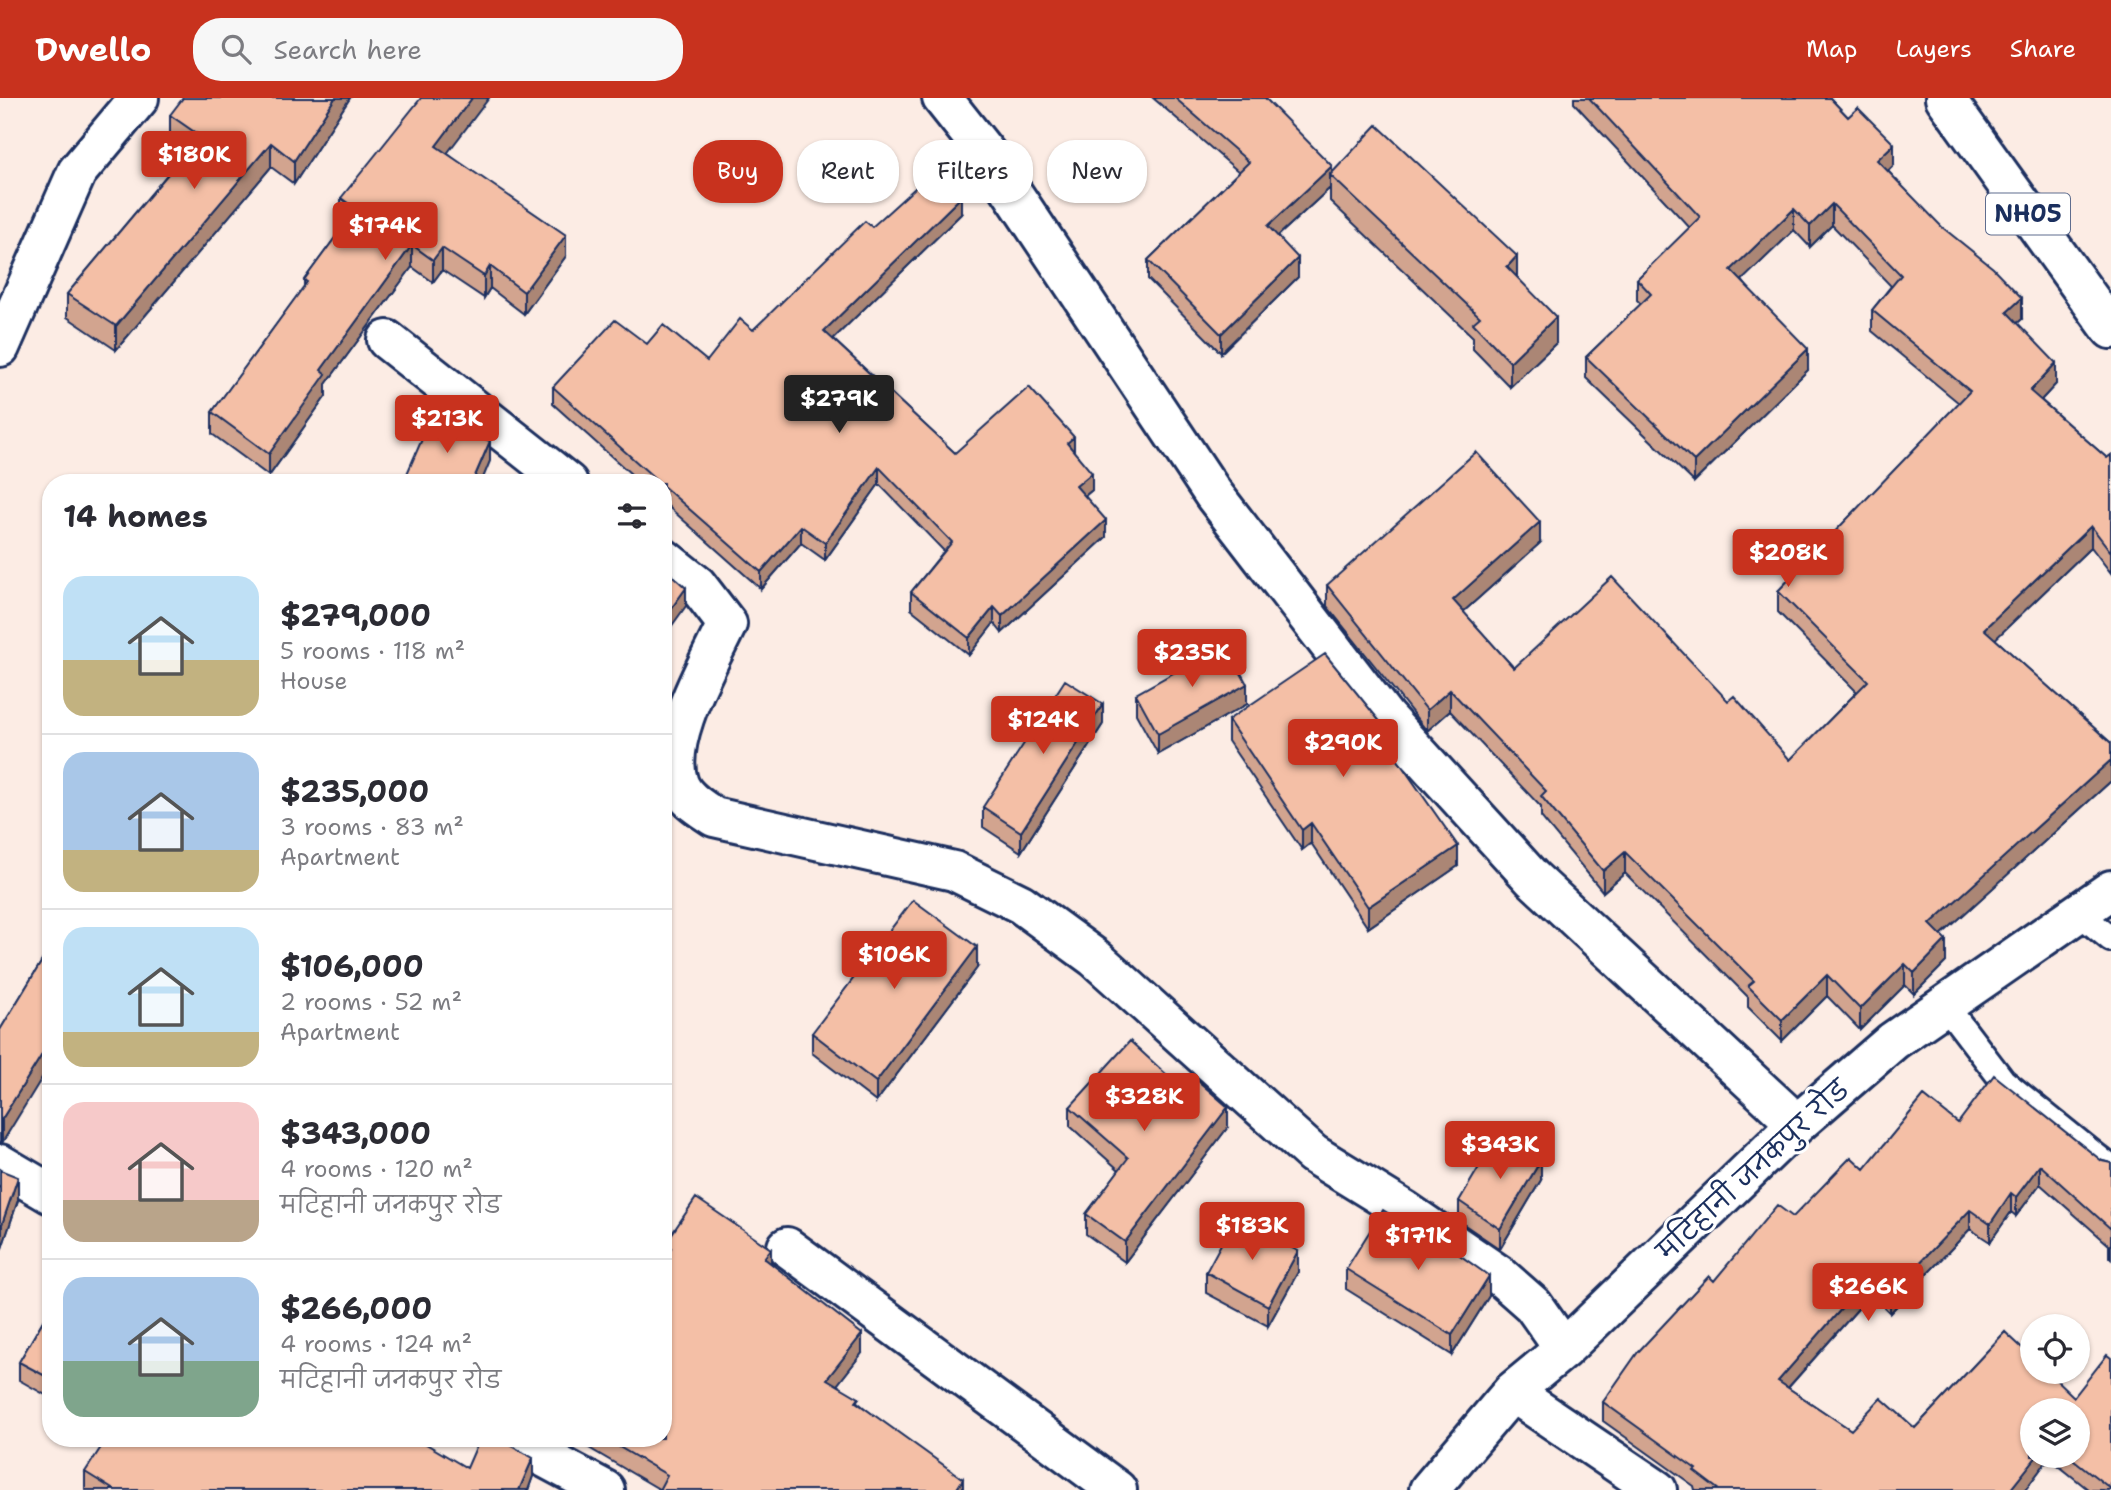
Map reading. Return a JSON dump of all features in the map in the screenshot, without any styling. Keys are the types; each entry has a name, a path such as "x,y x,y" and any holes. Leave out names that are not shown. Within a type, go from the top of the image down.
{"street":[{"path":"0,347 77,172 139,98"},
{"path":"942,98 988,156 1214,495 1385,717 1532,878 1797,1124"},
{"name":"NH05","path":"1945,98 2111,329"},
{"path":"387,340 557,474"},
{"path":"672,565 697,585 727,624 678,736 675,762 679,784 690,800 714,817 954,871 1021,904 1095,958 1313,1154 1404,1210 1499,1275 1533,1305 1564,1349"},
{"name":"मटिहानी जनकपुर रोड","path":"1429,1490 1512,1392 1564,1349 1797,1124 1893,1041 2111,890"},
{"path":"0,1164 42,1189"},
{"path":"788,1247 1117,1490"},
{"path":"1512,1392 1657,1490"},
{"path":"525,1447 606,1490"}],"lane":[{"path":"2079,913 2111,939"},
{"path":"1945,1005 2003,1081 2111,1168"}],"building":[{"path":"183,98 335,98 294,161 271,143 116,326 67,294 200,136 170,115"},
{"path":"421,98 472,98 436,146 566,235 524,292 490,266 484,276 442,248 433,260 412,245 321,370 326,374 269,454 212,412 307,282 304,280 356,209 341,198"},
{"path":"1175,98 1265,98 1332,166 1268,226 1298,258 1221,334 1148,260 1249,162"},
{"path":"1589,98 1830,98 1848,117 1858,108 1894,144 1877,160 1942,227 1993,268 2022,298 2007,312 2056,363 2030,391 2107,458 2111,455 2111,552 2091,526 1984,629 2111,743 2111,760 1930,924 1946,940 1914,973 1905,964 1860,1009 1827,975 1782,1020 1748,986 1754,981 1625,852 1603,871 1541,796 1546,791 1450,690 1427,710 1327,585 1476,452 1540,522 1453,600 1514,668 1612,577 1728,701 1734,696 1790,760 1868,681 1778,591 1970,391 1872,310 1901,275 1832,204 1810,226 1794,209 1731,270 1808,349 1694,461 1586,357 1651,294 1637,279 1700,217"},
{"path":"1377,125 1517,256 1507,267 1556,317 1510,362 1473,323 1480,317 1330,175"},
{"path":"913,190 913,203 955,203 824,331 955,453 1029,387 1074,437 1067,443 1092,473 1076,486 1106,520 1002,616 994,607 969,638 911,592 952,542 879,467 825,543 801,526 761,572 672,494 672,474 650,474 553,387 615,320 647,344 663,325 707,361 740,319 753,330 865,221 872,227"},
{"path":"432,416 490,441 476,474 407,474"},
{"path":"672,575 686,588 672,607"},
{"path":"1225,644 1247,684 1158,734 1136,694"},
{"path":"1325,654 1395,740 1388,746 1458,846 1368,907 1311,823 1302,830 1228,720"},
{"path":"1065,680 1103,704 1021,832 983,807"},
{"path":"913,900 977,947 876,1082 812,1033"},
{"path":"42,961 42,1055 0,1120 0,1030"},
{"path":"1130,1041 1180,1087 1191,1075 1228,1107 1125,1242 1086,1214 1128,1158 1070,1107"},
{"path":"1994,1075 2102,1161 2111,1163 2111,1229 2040,1165 2016,1197 2011,1193 1990,1224 1970,1210 1890,1294 1871,1275 1778,1381 1851,1430 1881,1398 1915,1428 2005,1332 2020,1346 2020,1384 2060,1384 2074,1397 2084,1384 2090,1384 2090,1377 2107,1355 2111,1358 2111,1489 2084,1468 2090,1468 2090,1398 2020,1398 2020,1468 2027,1468 2010,1490 1719,1490 1694,1471 1696,1469 1603,1402 1638,1352 1709,1276 1714,1281 1777,1205 1793,1217 1851,1157 1864,1169 1924,1096 1958,1123"},
{"path":"1498,1135 1541,1160 1500,1229 1459,1201"},
{"path":"0,1170 18,1177 2,1224 0,1224"},
{"path":"696,1198 771,1249 764,1258 862,1334 827,1379 859,1398 856,1402 963,1479 956,1490 659,1490 667,1475 619,1447 672,1447 672,1234"},
{"path":"1383,1210 1435,1242 1437,1239 1489,1276 1452,1335 1346,1269"},
{"path":"1235,1218 1298,1251 1268,1306 1206,1272"},
{"path":"42,1322 42,1374 19,1362"},
{"path":"101,1447 431,1447 467,1468 476,1447 514,1447 533,1458 519,1490 114,1490 85,1472"}]}
